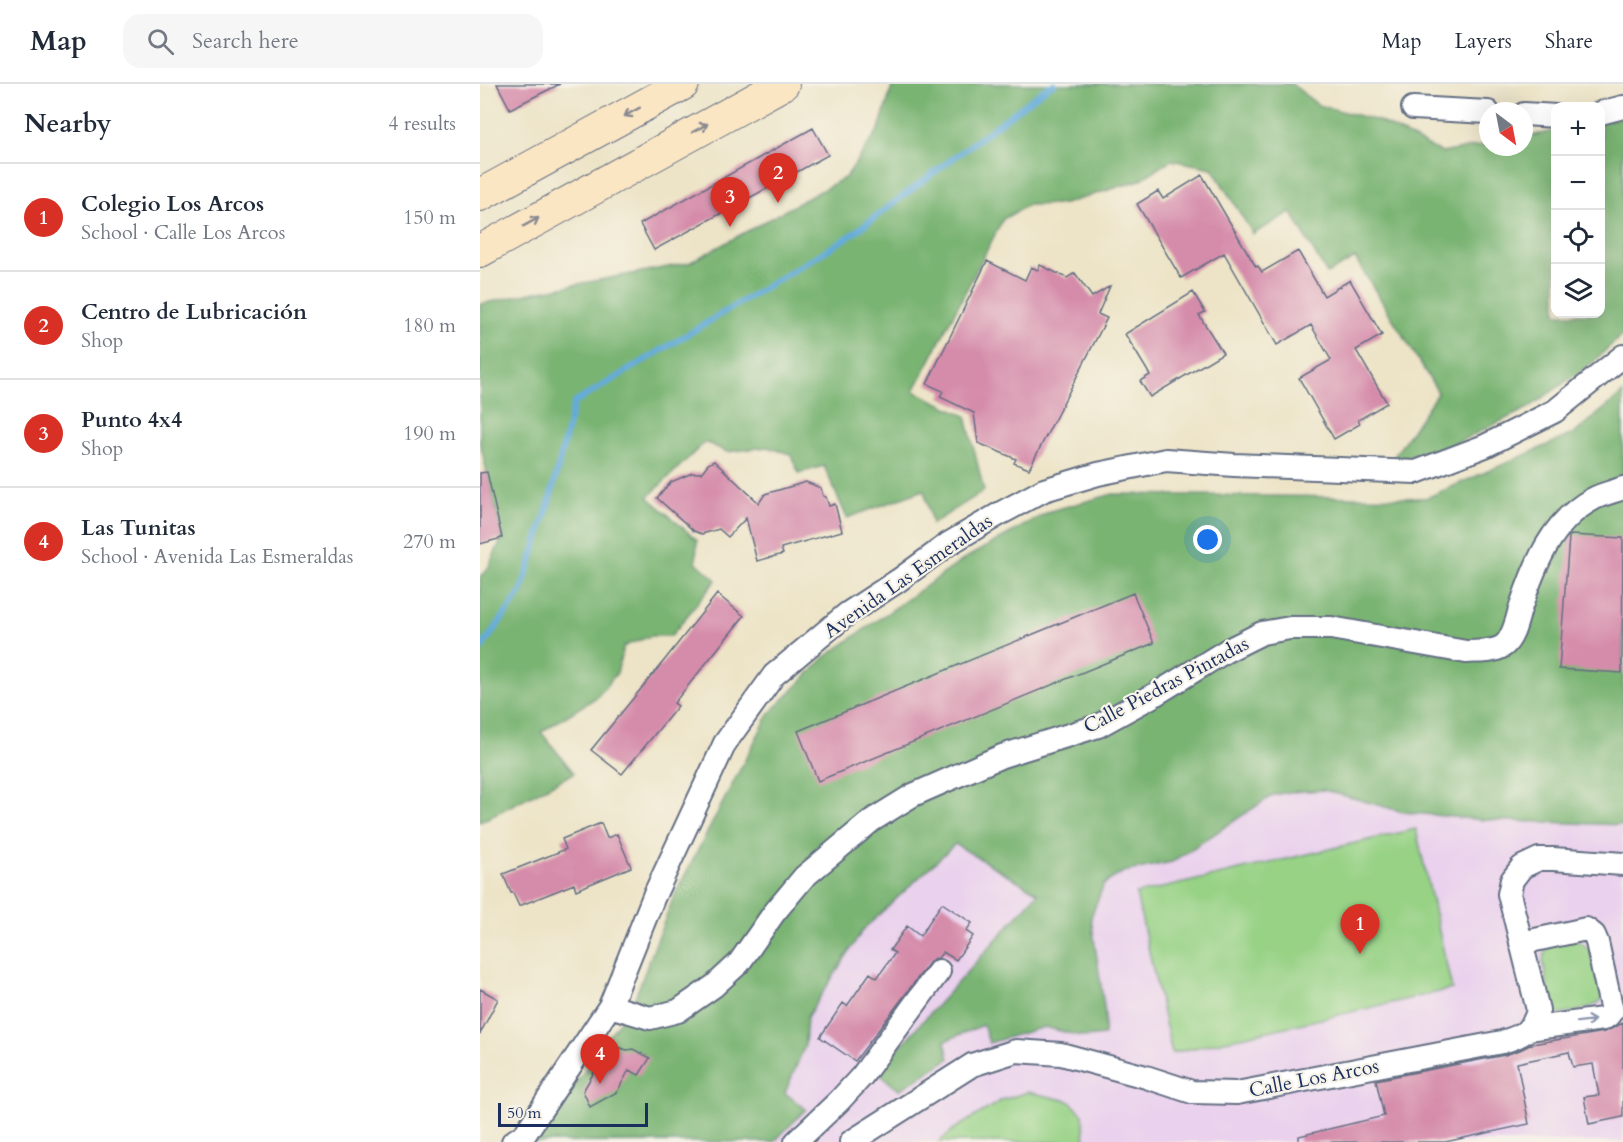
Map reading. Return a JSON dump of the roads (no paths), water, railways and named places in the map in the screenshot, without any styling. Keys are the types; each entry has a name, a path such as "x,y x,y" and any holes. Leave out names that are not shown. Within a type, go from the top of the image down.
{"main road":[{"path":"480,195 683,84"},
{"path":"480,251 783,84"}],"street":[{"path":"1605,112 1623,107"},
{"path":"1413,108 1479,112"},
{"path":"1533,115 1551,116"},
{"name":"Avenida Las Esmeraldas","path":"513,1142 525,1134 610,1006 654,896 724,743 774,675 847,614 948,544 1044,490 1098,474 1166,460 1246,466 1416,472 1485,446 1555,411 1623,356"},
{"name":"Calle Piedras Pintadas","path":"610,1006 650,1018 678,1011 714,986 739,963 774,913 804,877 871,821 913,795 1002,756 1098,726 1226,651 1262,633 1290,628 1331,628 1466,651 1489,651 1503,646 1512,634 1529,580 1544,549 1566,519 1592,500 1623,488"},
{"path":"1528,1029 1535,1022 1538,1010 1509,894 1512,880 1522,867 1539,859 1623,864"},
{"name":"Calle Los Arcos","path":"850,1142 972,1065 1016,1051 1061,1054 1192,1092 1237,1094 1502,1042 1515,1038 1528,1029 1603,1019 1612,1011 1597,942 1594,935 1586,929 1521,943"},
{"path":"796,1142 862,1076 939,971"}],"waterway":[{"path":"480,650 521,592 549,503 574,403 850,236 1054,84"}],"place":[{"name":"Centro de Lubricación","path":"778,203"},
{"name":"Punto 4x4","path":"730,227"},
{"name":"Colegio Los Arcos","path":"1360,954"},
{"name":"Las Tunitas","path":"600,1084"}]}
